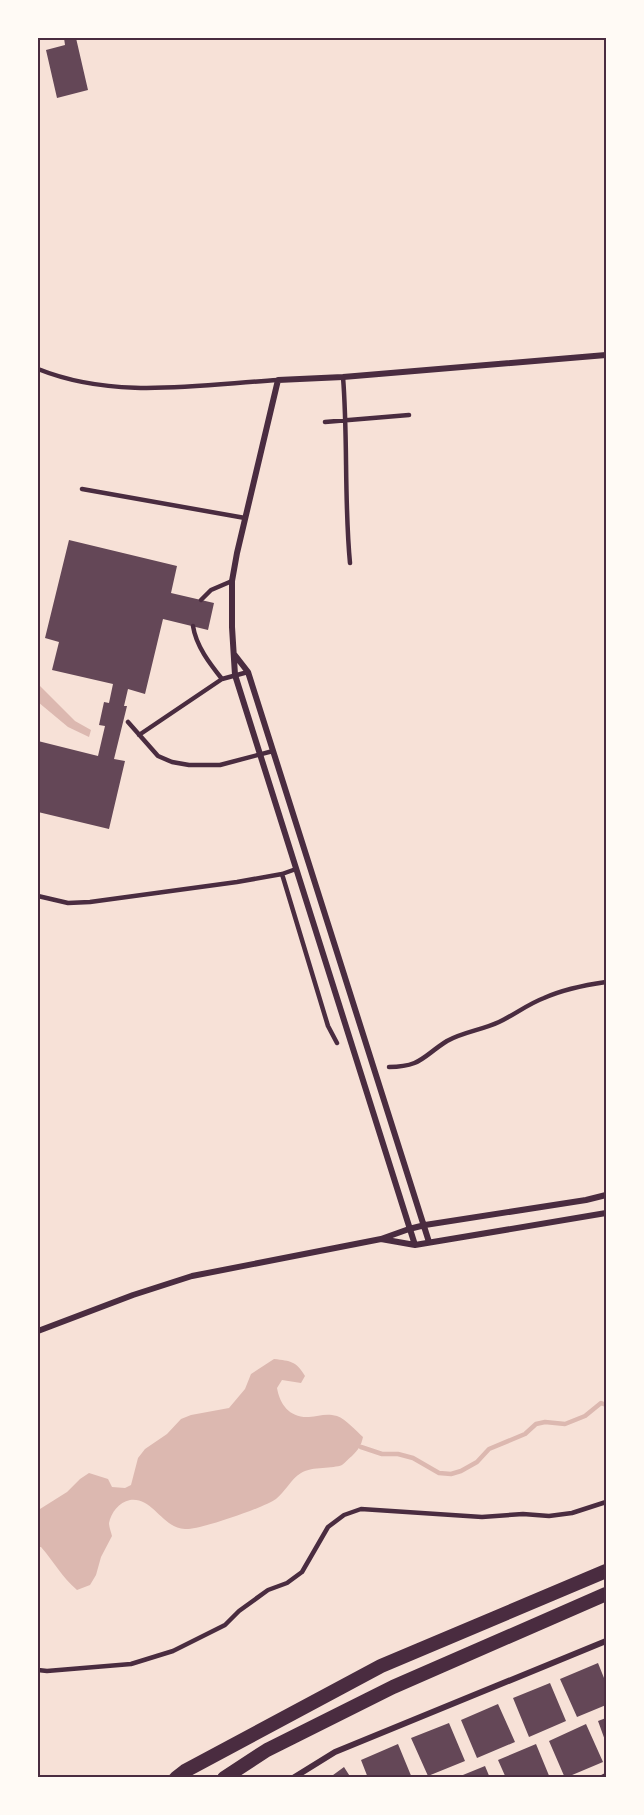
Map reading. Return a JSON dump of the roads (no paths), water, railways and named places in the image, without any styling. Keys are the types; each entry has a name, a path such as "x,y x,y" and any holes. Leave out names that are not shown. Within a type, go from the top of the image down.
{"main road":[{"path":"176,1778 247,1736 381,1666 606,1571"},
{"path":"224,1778 267,1750 383,1692 606,1594"}],"street":[{"path":"415,1245 235,675 232,581 245,518 278,380 343,377 606,354"},
{"path":"234,654 248,672 429,1242"},
{"path":"286,836 299,832"},
{"path":"321,950 334,946"},
{"path":"38,1331 133,1295 192,1276 381,1239 409,1228 606,1195"},
{"path":"381,1239 415,1245 606,1213"},
{"path":"293,1778 336,1752 606,1641"}],"lane":[{"path":"38,369 83,383 141,388 278,380"},
{"path":"343,377 350,563"},
{"path":"326,422 409,415"},
{"path":"82,489 245,518"},
{"path":"201,600 211,590 232,581"},
{"path":"193,626 195,637 222,680"},
{"path":"140,735 222,680 248,672"},
{"path":"128,722 158,756 171,762 189,765 220,765 273,751"},
{"path":"38,896 68,903 90,902 237,882 282,874 296,869"},
{"path":"282,874 328,1026 337,1042"},
{"path":"389,1067 413,1065 446,1042 468,1032 498,1023 542,998 573,987 606,982"},
{"path":"38,1670 131,1664 173,1651 202,1637 225,1625 239,1611 268,1590 286,1583 302,1572 328,1527 344,1515 361,1509 482,1517 523,1514 549,1516 572,1513 606,1502"}],"waterway":[{"path":"361,1447 382,1454 398,1454 413,1458 439,1473 451,1474 477,1462 489,1449 525,1434 536,1424 545,1422 565,1424 585,1416 601,1403 606,1405"}]}
